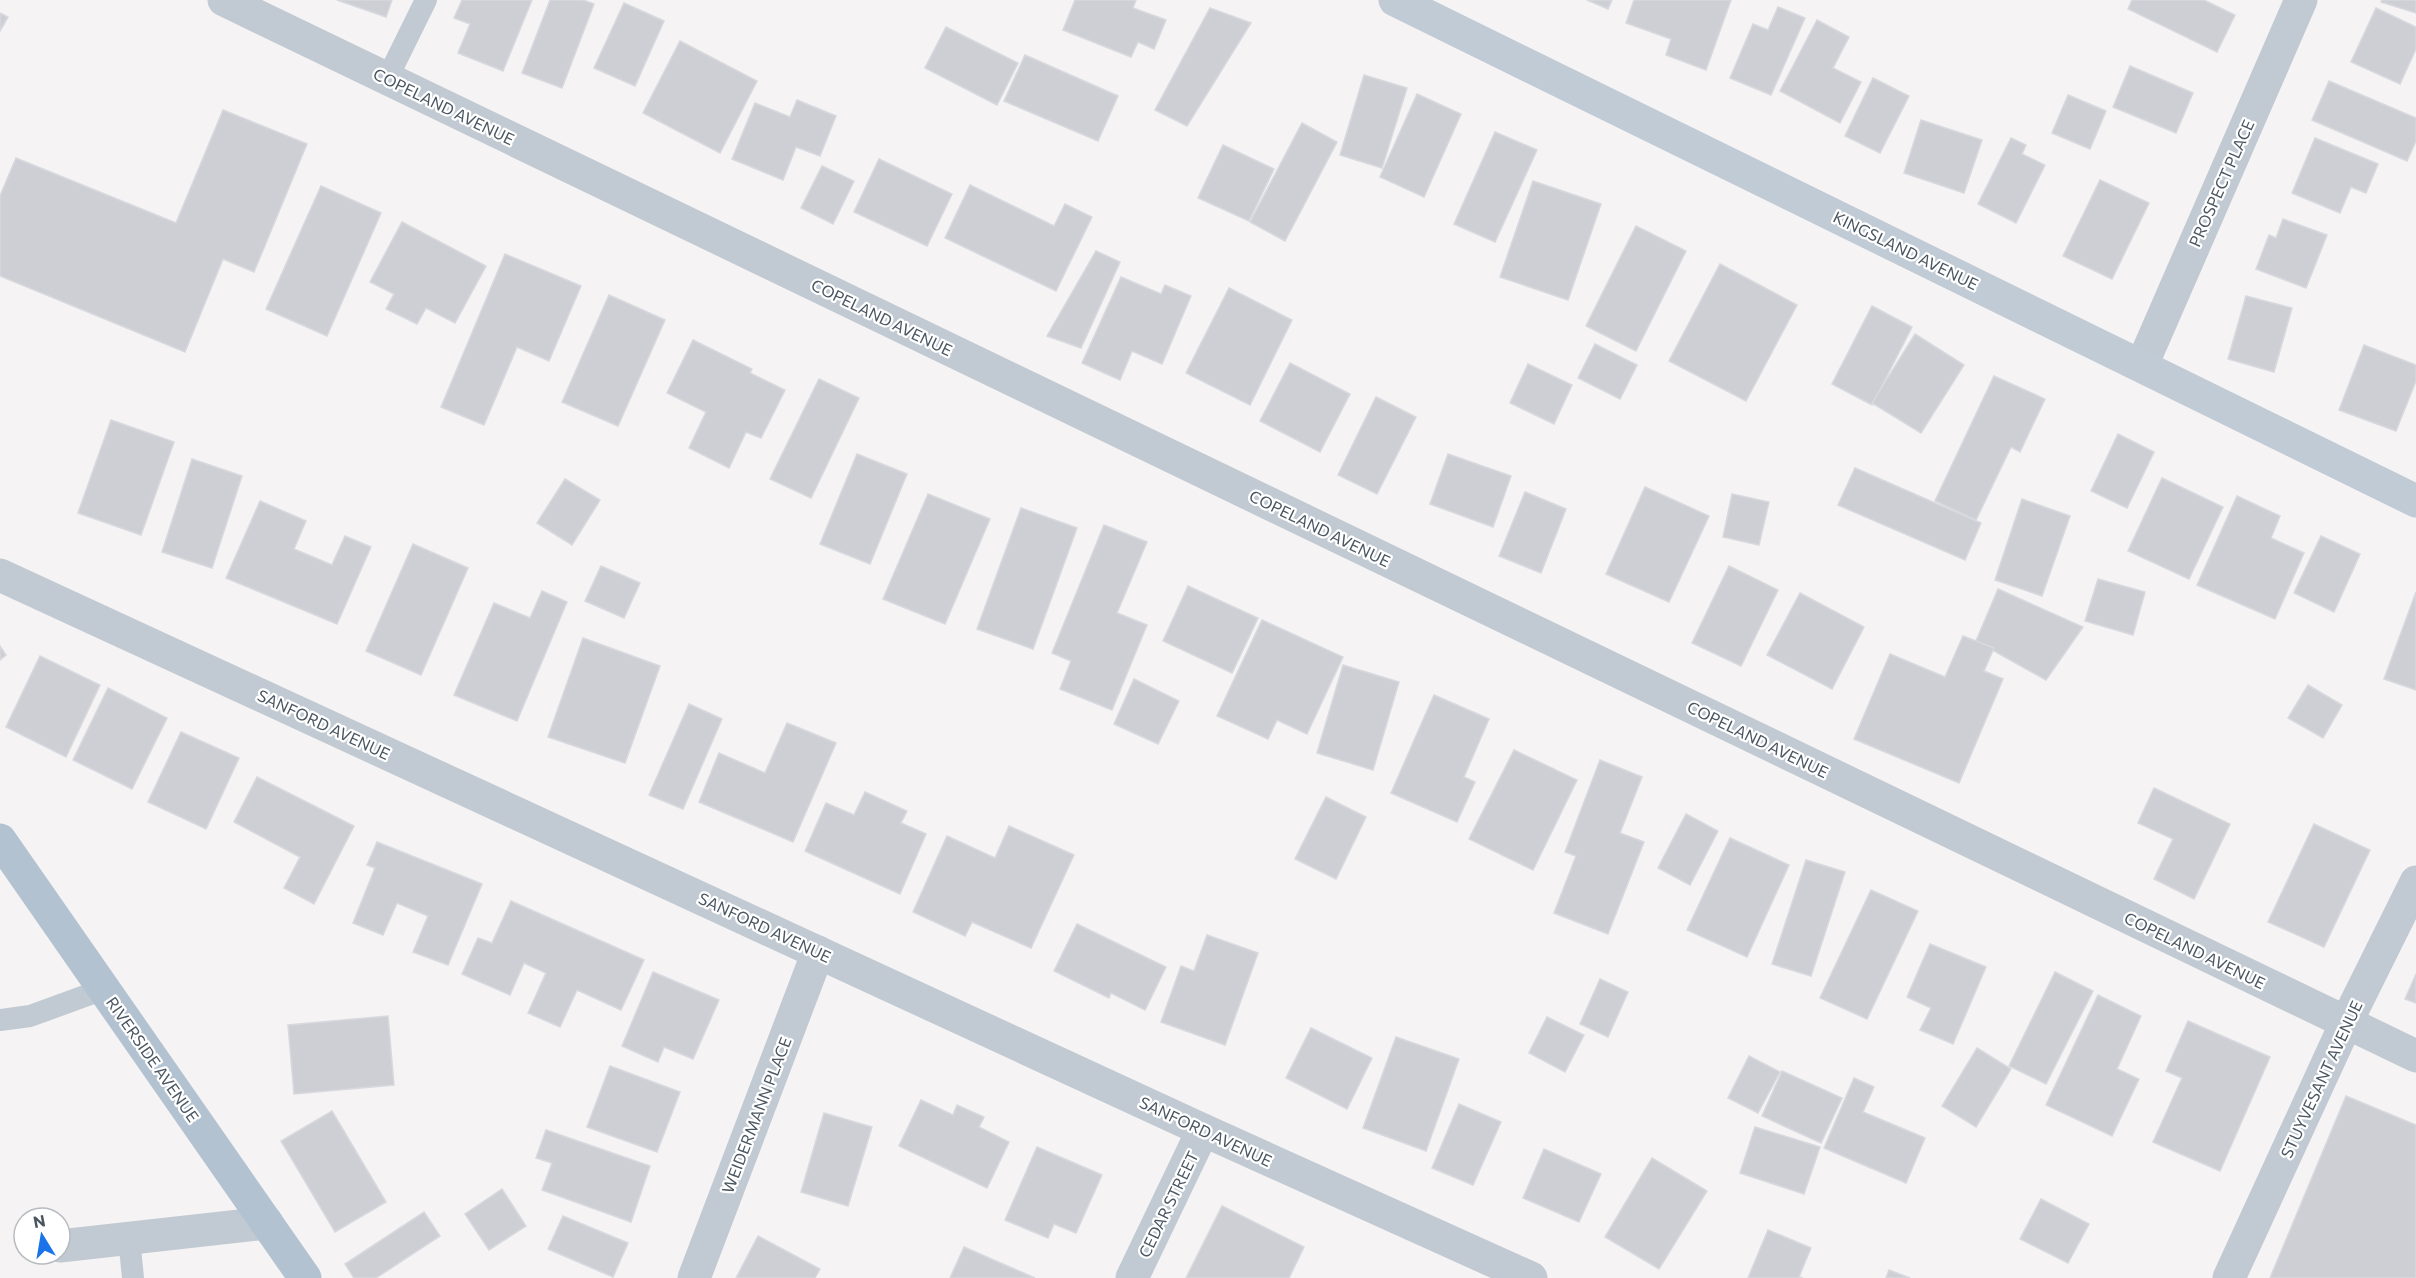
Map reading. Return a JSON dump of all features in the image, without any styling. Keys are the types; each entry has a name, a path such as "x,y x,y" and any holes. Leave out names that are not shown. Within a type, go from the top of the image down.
{"main road":[{"name":"KINGSLAND AVENUE","path":"1395,0 2416,501"},
{"name":"RIVERSIDE AVENUE","path":"2,847 305,1278"}],"street":[{"name":"COPELAND AVENUE","path":"224,0 2416,1056"},
{"name":"PROSPECT PLACE","path":"2142,365 2301,0"},
{"name":"SANFORD AVENUE","path":"0,575 1203,1130 1531,1278"},
{"name":"STUYVESANT AVENUE","path":"2229,1278 2346,1023 2416,882"},
{"name":"WEIDERMANN PLACE","path":"693,1278 818,952"},
{"name":"CEDAR STREET","path":"1132,1278 1203,1130"},
{"path":"72,1245 267,1223"}],"lane":[{"path":"387,79 426,0"},
{"path":"0,1020 30,1016 104,989"},
{"path":"129,1238 133,1278"}],"building":[{"path":"337,0 392,0 386,17"},
{"path":"462,0 532,0 503,71 458,53 470,24 454,18"},
{"path":"550,0 583,0 594,4 562,88 522,73"},
{"path":"1075,0 1136,0 1133,8 1166,20 1154,49 1138,42 1131,57 1063,30"},
{"path":"1587,0 1612,0 1608,9"},
{"path":"1634,0 1731,0 1706,70 1666,55 1671,39 1626,23"},
{"path":"2132,0 2204,0 2235,15 2217,52 2128,9"},
{"path":"2382,0 2416,0 2416,13 2381,2"},
{"path":"624,3 664,21 635,86 594,68"},
{"path":"1778,7 1805,18 1771,95 1730,78 1753,24 1768,30"},
{"path":"1210,8 1251,23 1187,126 1155,110"},
{"path":"2376,8 2416,27 2416,49 2400,84 2351,62"},
{"path":"0,13 8,17 0,31"},
{"path":"1817,20 1849,37 1833,68 1861,82 1840,123 1780,91"},
{"path":"946,27 1018,63 997,105 925,68"},
{"path":"680,41 757,81 720,153 643,113"},
{"path":"1025,55 1118,96 1098,141 1004,101"},
{"path":"2130,66 2193,93 2176,133 2113,107"},
{"path":"1364,75 1407,88 1382,168 1340,155"},
{"path":"1873,78 1909,96 1880,153 1845,136"},
{"path":"2329,81 2416,118 2416,141 2407,161 2312,120"},
{"path":"1417,94 1461,114 1424,197 1380,177"},
{"path":"2068,95 2106,111 2090,149 2052,133"},
{"path":"797,100 836,116 820,156 796,147 783,180 732,159 755,103 790,117"},
{"path":"223,110 307,144 254,272 223,259 185,352 0,276 0,196 16,158 176,223"},
{"path":"1921,120 1982,140 1964,193 1904,173"},
{"path":"1302,123 1337,142 1285,241 1250,222"},
{"path":"1495,132 1537,150 1495,242 1454,224"},
{"path":"2011,138 2026,145 2022,154 2045,165 2016,223 1978,204"},
{"path":"2315,138 2378,164 2366,193 2351,187 2340,213 2292,193"},
{"path":"1223,145 1274,169 1249,221 1198,198"},
{"path":"879,159 952,194 927,246 854,212"},
{"path":"822,166 854,181 833,224 801,208"},
{"path":"2100,180 2149,203 2112,279 2063,256"},
{"path":"1533,181 1601,204 1568,300 1500,277"},
{"path":"970,185 1054,226 1065,204 1092,217 1056,291 945,238"},
{"path":"321,186 381,213 327,336 266,309"},
{"path":"2283,219 2327,235 2306,288 2256,269 2269,235 2276,238"},
{"path":"402,222 486,266 455,323 426,308 417,324 386,309 394,294 370,282"},
{"path":"1636,226 1686,251 1636,351 1586,326"},
{"path":"1096,251 1120,262 1081,348 1047,336"},
{"path":"505,254 581,286 549,361 517,347 484,425 441,407"},
{"path":"1720,264 1797,305 1746,401 1669,361"},
{"path":"1121,277 1161,294 1165,285 1191,296 1162,364 1132,351 1120,380 1082,363"},
{"path":"1229,288 1292,320 1250,405 1186,373"},
{"path":"609,295 665,320 618,426 562,402"},
{"path":"2246,296 2292,308 2274,372 2228,359"},
{"path":"1872,306 1912,327 1872,405 1832,384"},
{"path":"1915,334 1964,365 1921,433 1872,403"},
{"path":"693,340 752,369 750,373 785,390 761,438 746,432 729,468 689,448 706,412 667,393"},
{"path":"1595,344 1637,365 1620,399 1578,378"},
{"path":"2364,345 2416,365 2416,381 2396,431 2339,410"},
{"path":"1290,363 1350,394 1320,452 1260,421"},
{"path":"1528,364 1572,385 1554,424 1510,403"},
{"path":"1994,376 2045,399 2020,452 2011,447 1976,520 1935,501"},
{"path":"819,379 859,398 811,498 770,479"},
{"path":"1376,397 1416,417 1377,494 1338,475"},
{"path":"111,420 174,442 141,535 78,513"},
{"path":"2118,434 2154,452 2127,508 2091,491"},
{"path":"857,454 907,474 870,564 820,544"},
{"path":"1448,454 1511,476 1493,527 1430,504"},
{"path":"192,459 242,476 212,568 162,552"},
{"path":"1855,468 1981,523 1965,560 1838,505"},
{"path":"2162,478 2223,507 2189,579 2128,551"},
{"path":"565,479 600,500 572,545 537,523"},
{"path":"1645,487 1709,516 1669,602 1606,574"},
{"path":"1525,492 1566,509 1541,573 1499,556"},
{"path":"928,494 990,519 945,624 883,599"},
{"path":"1732,494 1769,502 1759,545 1723,537"},
{"path":"2237,496 2280,516 2271,538 2304,553 2275,619 2197,585"},
{"path":"2022,499 2070,516 2042,596 1995,580"},
{"path":"260,501 306,521 294,549 332,565 345,536 371,547 337,624 226,578"},
{"path":"1021,508 1077,528 1033,649 977,629"},
{"path":"1104,525 1147,542 1117,613 1147,625 1112,710 1060,689 1071,661 1052,653"},
{"path":"2321,536 2360,554 2334,612 2294,593"},
{"path":"413,544 468,568 421,675 366,651"},
{"path":"601,566 640,583 624,618 585,601"},
{"path":"1729,566 1778,590 1741,666 1692,643"},
{"path":"2098,579 2145,592 2133,635 2085,621"},
{"path":"1188,586 1258,618 1232,673 1163,641"},
{"path":"1998,589 2083,627 2046,680 1976,641"},
{"path":"542,591 567,602 517,721 454,695 494,603 530,618"},
{"path":"2416,592 2416,690 2384,679"},
{"path":"1800,593 1864,627 1832,689 1767,655"},
{"path":"1262,620 1343,657 1307,734 1277,720 1268,739 1217,716"},
{"path":"1963,636 1994,648 1984,671 2003,679 1959,783 1854,739 1890,654 1945,677"},
{"path":"583,638 660,666 625,763 548,737"},
{"path":"0,646 6,655 0,660"},
{"path":"40,656 100,685 66,757 6,727"},
{"path":"1343,665 1399,682 1373,770 1317,753"},
{"path":"1134,679 1179,701 1158,744 1114,724"},
{"path":"2308,685 2342,705 2323,738 2288,718"},
{"path":"108,688 167,718 132,789 73,760"},
{"path":"1434,695 1489,719 1464,777 1475,782 1457,822 1391,793"},
{"path":"689,704 722,719 683,809 649,795"},
{"path":"787,723 836,743 793,842 699,802 719,753 765,773"},
{"path":"181,732 239,758 206,829 148,802"},
{"path":"1514,750 1577,780 1533,870 1469,839"},
{"path":"1600,760 1642,777 1620,833 1644,842 1608,934 1554,913 1576,856 1565,852"},
{"path":"257,777 354,826 314,904 284,888 300,857 234,822"},
{"path":"2154,788 2230,824 2194,899 2154,879 2173,839 2138,823"},
{"path":"865,792 907,811 901,823 926,834 900,894 805,851 826,803 854,815"},
{"path":"1326,797 1366,817 1336,879 1295,859"},
{"path":"1686,814 1718,831 1690,885 1658,868"},
{"path":"2314,824 2370,850 2324,947 2268,922"},
{"path":"1009,826 1074,855 1031,948 972,922 965,936 913,912 947,836 995,858"},
{"path":"1730,838 1789,865 1747,957 1687,930"},
{"path":"377,842 482,884 448,965 413,952 428,916 397,903 383,935 353,923 375,868 367,865"},
{"path":"1806,860 1845,872 1811,976 1772,964"},
{"path":"1871,890 1918,911 1867,1019 1820,998"},
{"path":"511,901 644,960 621,1010 577,990 560,1027 528,1013 546,973 524,963 510,995 462,974 478,938 492,943"},
{"path":"1077,924 1166,967 1145,1010 1111,993 1109,998 1054,971"},
{"path":"1207,935 1258,953 1225,1045 1161,1022 1181,966 1194,971"},
{"path":"1930,944 1986,967 1953,1044 1920,1030 1931,1008 1907,997"},
{"path":"653,972 719,1000 693,1059 664,1047 658,1062 622,1046"},
{"path":"2055,972 2093,991 2046,1084 2009,1066"},
{"path":"2416,974 2416,1003 2405,999"},
{"path":"1600,979 1628,992 1608,1037 1580,1024"},
{"path":"2098,995 2141,1016 2117,1069 2139,1079 2112,1136 2046,1105"},
{"path":"388,1016 394,1085 294,1094 288,1025"},
{"path":"1547,1017 1584,1035 1565,1072 1529,1053"},
{"path":"2188,1021 2270,1057 2220,1171 2153,1142 2182,1078 2166,1071"},
{"path":"1311,1028 1372,1058 1347,1109 1286,1078"},
{"path":"1396,1037 1459,1059 1426,1151 1363,1128"},
{"path":"1977,1048 2011,1069 1976,1127 1942,1106"},
{"path":"1749,1056 1780,1072 1758,1113 1728,1098"},
{"path":"610,1066 680,1092 657,1152 587,1127"},
{"path":"1782,1071 1842,1098 1821,1143 1762,1116"},
{"path":"1854,1078 1874,1087 1863,1112 1925,1138 1906,1183 1824,1148"},
{"path":"2346,1096 2416,1125 2416,1278 2270,1278"},
{"path":"921,1100 953,1115 957,1105 984,1117 979,1127 1009,1142 987,1188 899,1146"},
{"path":"1459,1104 1501,1122 1473,1185 1432,1168"},
{"path":"332,1111 386,1202 335,1232 281,1141"},
{"path":"824,1113 872,1127 848,1206 801,1192"},
{"path":"1755,1127 1820,1147 1804,1194 1740,1173"},
{"path":"546,1130 650,1166 631,1222 542,1190 552,1163 536,1158"},
{"path":"1037,1147 1102,1175 1076,1233 1054,1224 1048,1238 1005,1220"},
{"path":"1544,1149 1601,1174 1579,1222 1523,1198"},
{"path":"1652,1158 1707,1191 1659,1269 1605,1237"},
{"path":"502,1189 526,1226 489,1250 465,1214"},
{"path":"2041,1199 2089,1224 2068,1263 2020,1239"},
{"path":"1222,1206 1304,1247 1289,1278 1186,1278"},
{"path":"424,1212 440,1236 376,1278 354,1278 345,1264"},
{"path":"563,1216 628,1243 613,1277 548,1249"},
{"path":"1768,1230 1811,1248 1799,1277 1803,1278 1748,1278"},
{"path":"758,1236 820,1269 815,1278 736,1278"},
{"path":"964,1247 1035,1278 950,1278"},
{"path":"1889,1270 1910,1278 1886,1278"}]}
